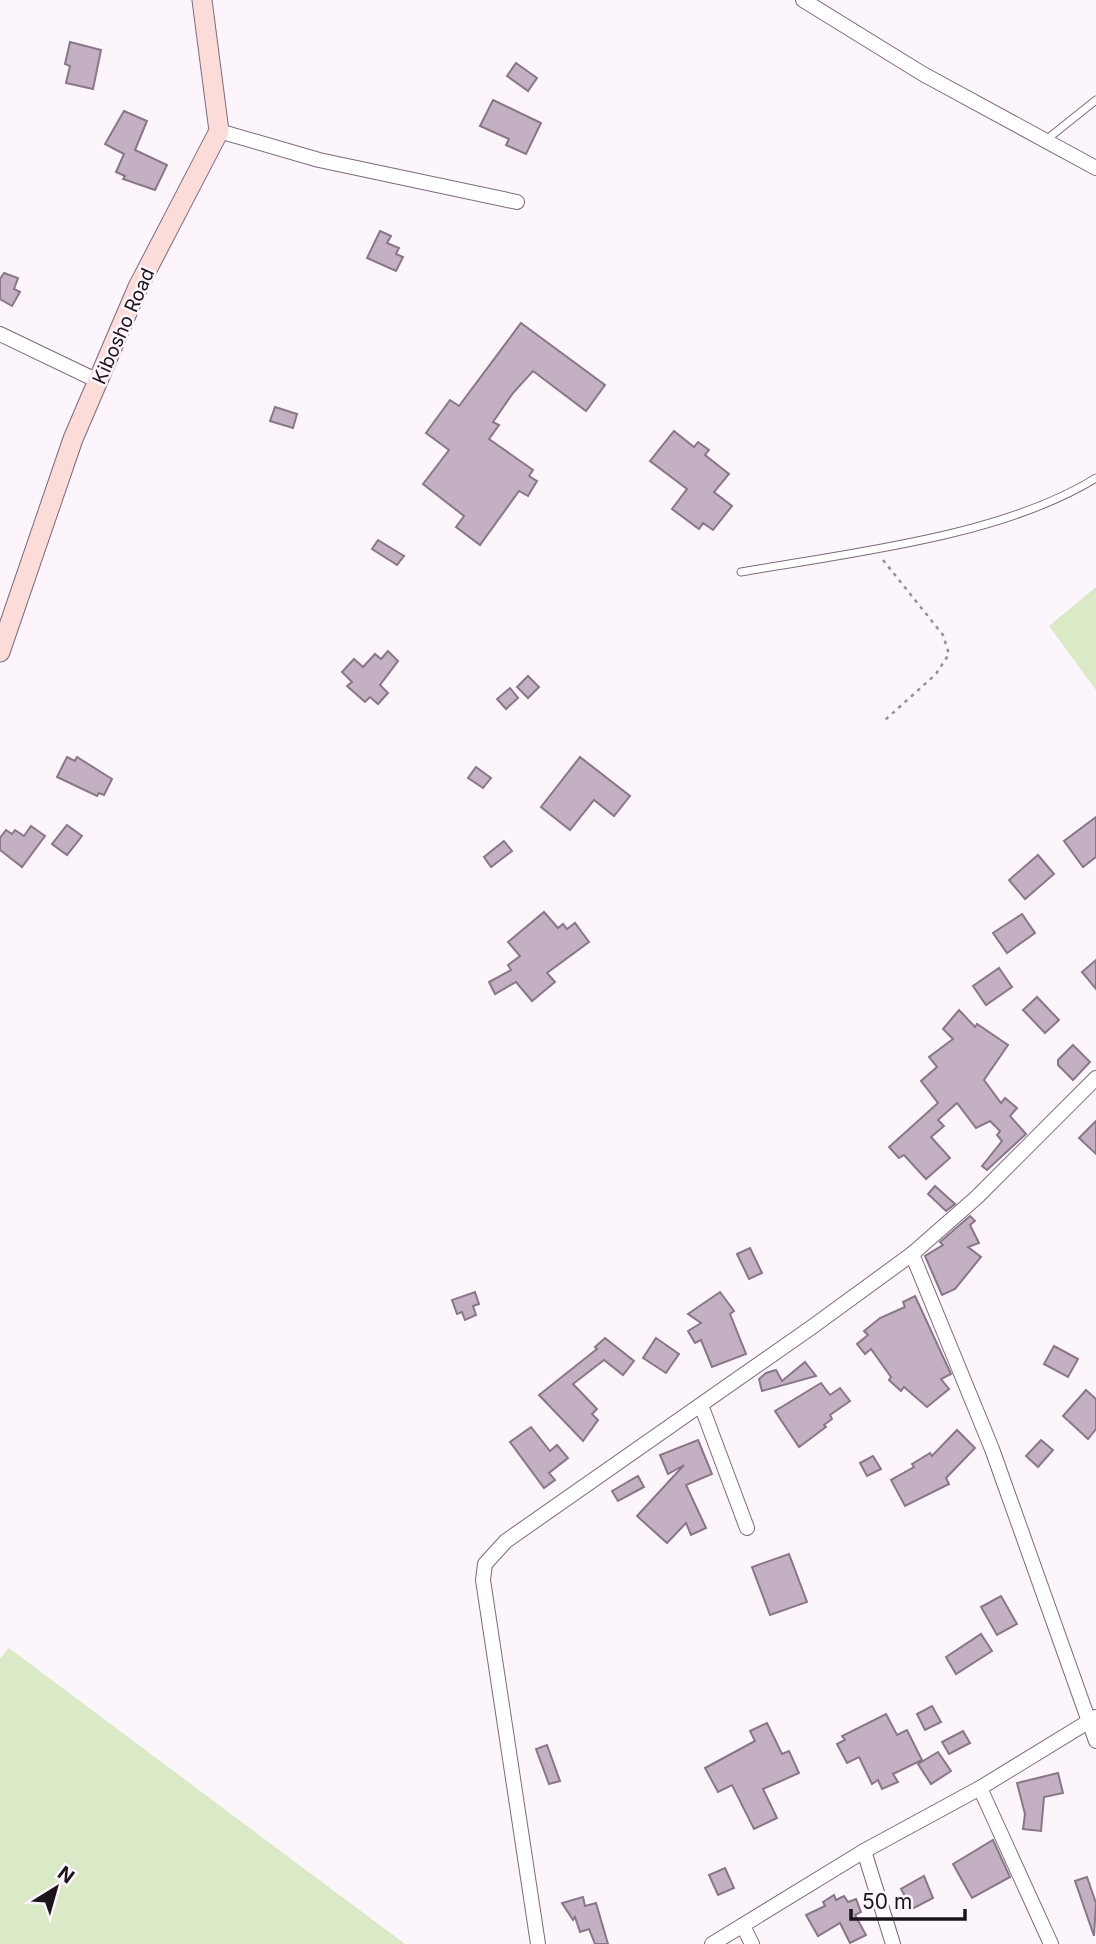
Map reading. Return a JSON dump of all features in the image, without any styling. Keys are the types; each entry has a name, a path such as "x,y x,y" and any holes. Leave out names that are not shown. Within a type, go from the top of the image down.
{"main road":[{"path":"202,0 219,131"},
{"name":"Kibosho Road","path":"0,652 73,439 138,287 219,131"}],"street":[{"path":"803,0 923,74 1096,168"},
{"path":"219,131 318,160 517,202"},
{"path":"0,334 98,381"},
{"path":"538,1944 483,1580 485,1564 506,1541 912,1254 977,1196 1096,1078"},
{"path":"912,1254 992,1449 1093,1718 1096,1741"},
{"path":"701,1405 747,1528"},
{"path":"712,1944 864,1851 980,1788 1093,1718"},
{"path":"980,1788 1051,1944"},
{"path":"864,1851 894,1944"},
{"path":"743,1926 752,1944"}],"lane":[{"path":"1046,140 1096,100"},
{"path":"741,572 875,549 1032,509 1068,495 1096,478"}],"path":[{"path":"875,549 943,635 949,654 936,674 884,721"}],"green space":[{"path":"1096,587 1096,690 1049,626"},
{"path":"9,1648 405,1944 0,1944 0,1659"}],"building":[{"path":"70,42 101,50 93,89 66,83 70,66 65,64"},
{"path":"516,63 537,78 528,91 507,76"},
{"path":"493,100 541,123 526,154 506,145 509,139 480,126"},
{"path":"124,111 147,121 135,150 167,165 155,190 123,179 125,176 116,172 124,154 105,144"},
{"path":"380,231 391,236 387,243 399,248 396,254 403,257 396,271 367,258"},
{"path":"4,273 18,278 14,289 20,292 12,306 0,299 0,279"},
{"path":"521,323 605,385 586,411 533,371 513,393 493,422 499,425 489,439 533,470 529,476 537,481 528,496 519,491 480,545 456,527 464,516 423,484 449,450 426,433 450,400 459,406"},
{"path":"275,407 297,414 293,428 270,421"},
{"path":"674,431 694,447 698,442 709,450 705,455 729,474 714,492 732,506 713,530 703,523 699,529 672,509 687,489 650,461"},
{"path":"378,540 404,556 397,565 372,549"},
{"path":"388,651 398,661 380,685 388,693 378,704 370,697 365,702 347,686 352,682 342,672 354,659 363,667 375,654 381,659"},
{"path":"528,676 539,687 528,698 517,687"},
{"path":"510,688 518,698 506,709 497,699"},
{"path":"67,757 75,761 77,757 112,779 104,795 99,793 97,796 57,777"},
{"path":"580,757 630,796 614,816 594,800 570,830 541,807"},
{"path":"476,767 491,778 483,788 468,778"},
{"path":"1096,817 1096,857 1083,867 1064,841"},
{"path":"67,825 82,836 67,855 52,844"},
{"path":"31,826 45,836 22,867 0,850 0,838 6,830 12,834 15,830 24,836"},
{"path":"504,841 512,851 491,867 484,857"},
{"path":"1038,855 1054,874 1025,899 1009,880"},
{"path":"544,912 558,928 563,924 567,929 575,923 589,942 547,973 555,982 532,1001 516,982 495,994 489,982 511,970 508,965 520,956 508,942"},
{"path":"1022,914 1035,933 1007,953 993,933"},
{"path":"1096,960 1096,989 1082,972"},
{"path":"999,968 1012,987 986,1005 973,986"},
{"path":"1037,997 1059,1020 1045,1033 1023,1010"},
{"path":"959,1010 975,1027 977,1024 1008,1045 984,1080 1001,1103 1005,1098 1017,1108 1010,1116 1026,1134 987,1170 982,1166 1002,1141 997,1135 1000,1131 990,1121 976,1128 957,1103 938,1120 944,1126 931,1137 950,1158 926,1179 904,1155 899,1158 889,1147 938,1103 921,1081 937,1067 929,1057 953,1039 943,1029"},
{"path":"1073,1045 1090,1062 1073,1080 1058,1065 1058,1060"},
{"path":"1096,1121 1096,1154 1079,1138"},
{"path":"935,1186 955,1204 946,1211 928,1194"},
{"path":"970,1216 975,1221 970,1225 979,1243 968,1247 981,1257 955,1289 942,1295 925,1256 943,1245 940,1242"},
{"path":"750,1248 762,1273 749,1279 737,1254"},
{"path":"475,1292 479,1304 473,1306 476,1315 465,1320 462,1312 457,1314 452,1300"},
{"path":"720,1292 734,1311 730,1314 746,1354 712,1367 701,1340 695,1343 688,1331 701,1323 688,1314"},
{"path":"915,1296 951,1374 941,1379 949,1389 927,1407 904,1387 901,1391 889,1380 891,1377 871,1349 865,1354 857,1344 868,1335 864,1331 880,1318 905,1307 903,1302"},
{"path":"605,1338 634,1361 623,1375 604,1360 573,1384 597,1409 592,1414 598,1420 583,1441 539,1395 597,1349 595,1347"},
{"path":"656,1338 679,1354 666,1373 643,1358"},
{"path":"1054,1346 1078,1359 1068,1377 1044,1364"},
{"path":"805,1362 816,1376 762,1391 759,1379 766,1373 776,1370 782,1381"},
{"path":"821,1383 830,1395 840,1388 850,1401 830,1415 832,1419 824,1425 826,1427 799,1447 775,1411"},
{"path":"1086,1390 1096,1399 1096,1429 1088,1439 1063,1416"},
{"path":"531,1427 550,1451 557,1445 568,1458 549,1473 555,1480 544,1488 510,1442"},
{"path":"957,1430 975,1448 946,1478 949,1484 905,1506 891,1480 914,1467 912,1464 930,1453 932,1456"},
{"path":"698,1440 712,1474 686,1485 706,1528 691,1535 686,1523 667,1543 637,1516 684,1465 668,1474 660,1455"},
{"path":"1041,1440 1053,1450 1038,1467 1026,1456"},
{"path":"873,1456 881,1469 867,1476 860,1463"},
{"path":"638,1476 644,1487 618,1501 612,1491"},
{"path":"789,1554 807,1602 770,1615 752,1567"},
{"path":"1001,1596 1017,1624 997,1635 981,1607"},
{"path":"981,1634 992,1651 956,1674 946,1657"},
{"path":"932,1706 941,1722 925,1730 917,1714"},
{"path":"886,1714 897,1735 907,1730 922,1760 893,1774 898,1782 882,1789 878,1780 872,1784 859,1757 847,1763 837,1744 845,1740 842,1736"},
{"path":"767,1723 782,1754 789,1751 799,1773 763,1789 777,1818 754,1829 732,1785 718,1792 705,1768 755,1741 750,1731"},
{"path":"963,1731 970,1743 949,1754 942,1742"},
{"path":"547,1745 560,1781 549,1784 536,1749"},
{"path":"938,1752 951,1771 931,1784 918,1764"},
{"path":"1058,1773 1063,1793 1044,1797 1041,1831 1023,1829 1025,1814 1017,1783"},
{"path":"993,1840 1010,1877 972,1898 953,1864"},
{"path":"725,1868 734,1888 718,1895 709,1875"},
{"path":"924,1876 933,1898 912,1909 901,1889"},
{"path":"1087,1877 1096,1903 1094,1936 1075,1881"},
{"path":"834,1895 836,1900 844,1896 848,1902 856,1899 861,1912 855,1915 866,1935 850,1943 840,1923 818,1936 806,1915 825,1906 823,1902"},
{"path":"583,1897 585,1906 596,1903 608,1944 595,1944 589,1929 580,1932 575,1917 573,1920 562,1903"}]}
